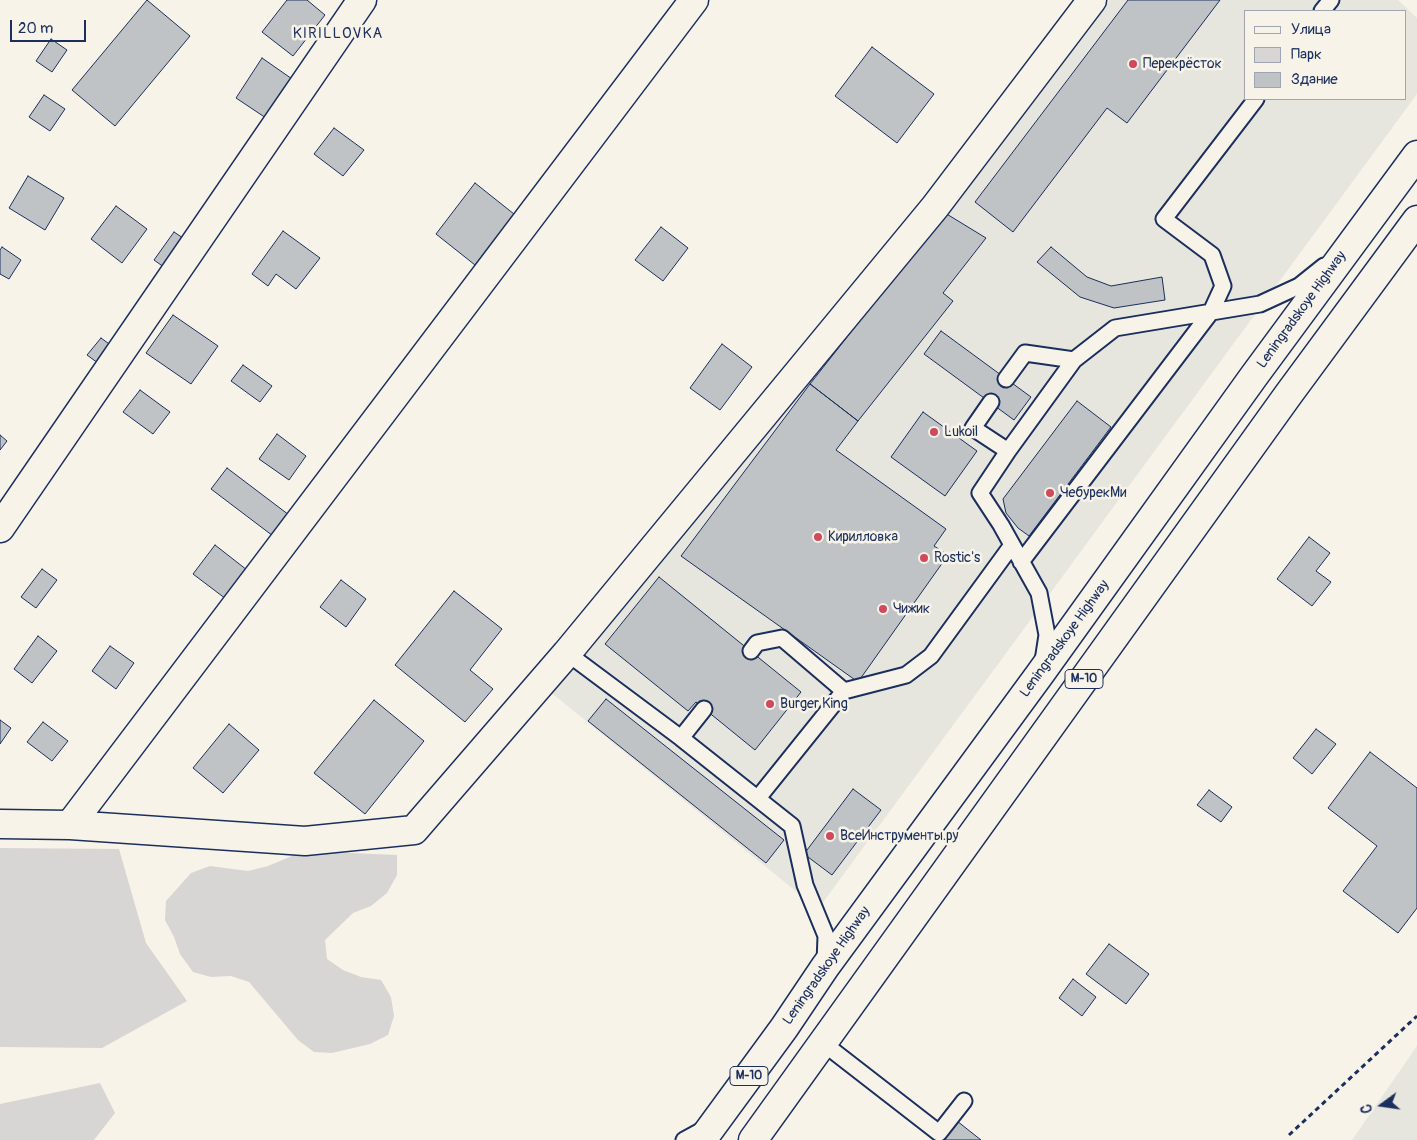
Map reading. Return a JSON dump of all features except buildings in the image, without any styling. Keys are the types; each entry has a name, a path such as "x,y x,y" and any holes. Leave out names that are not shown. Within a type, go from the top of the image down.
{"main road":[{"path":"0,528 362,0"},
{"path":"70,825 694,0"},
{"path":"0,824 70,825 305,841 414,830 567,652 935,207 1092,0"},
{"name":"Leningradskoye Highway","path":"708,1132 784,1028 825,967 1417,155"},
{"name":"М-10","path":"753,1140 1417,220"}],"lane":[{"path":"1323,10 1331,0"},
{"path":"1021,562 1211,312 1222,286 1212,255 1164,219 1255,100"},
{"path":"1040,674 1047,635 1039,593 980,493 1008,451 1074,360 1115,328 1260,304 1299,286 1349,246"},
{"path":"1006,379 1025,353 1074,360"},
{"path":"990,402 973,428 1008,451"},
{"path":"758,798 844,691 906,675 931,656 1012,546"},
{"path":"751,651 757,644 782,638 844,691"},
{"path":"567,652 681,738 792,826 805,885 826,936 825,967"},
{"path":"681,738 704,709"},
{"path":"823,1043 939,1133 964,1101"},
{"path":"684,1140 708,1132"}],"path":[{"path":"1289,1135 1417,1016"}],"shaded area":[{"path":"1110,0 1398,0 1417,18 1417,94 818,909 549,691 942,212"},
{"path":"1417,1046 1417,1140 1352,1140"}],"green space":[{"path":"0,848 119,849 146,943 187,1001 102,1048 0,1047"},
{"path":"304,851 397,855 397,875 387,893 371,906 353,913 325,940 327,959 343,970 361,977 381,980 391,997 394,1016 388,1035 370,1044 332,1053 314,1052 298,1040 249,982 231,976 211,977 193,972 180,954 165,920 166,901 191,873 210,866 248,871 268,866"},
{"path":"100,1083 115,1113 94,1140 0,1140 0,1104"}],"place":[{"name":"Перекрёсток","path":"1133,64"},
{"name":"Lukoil","path":"934,432"},
{"name":"ЧебурекМи","path":"1050,493"},
{"name":"Кирилловка","path":"818,537"},
{"name":"Rostiс's","path":"924,558"},
{"name":"Чижик","path":"883,609"},
{"name":"Burger King","path":"770,704"},
{"name":"ВсеИнструменты.ру","path":"830,836"}],"district":[{"name":"KIRILLOVKA","path":"338,34"}]}
